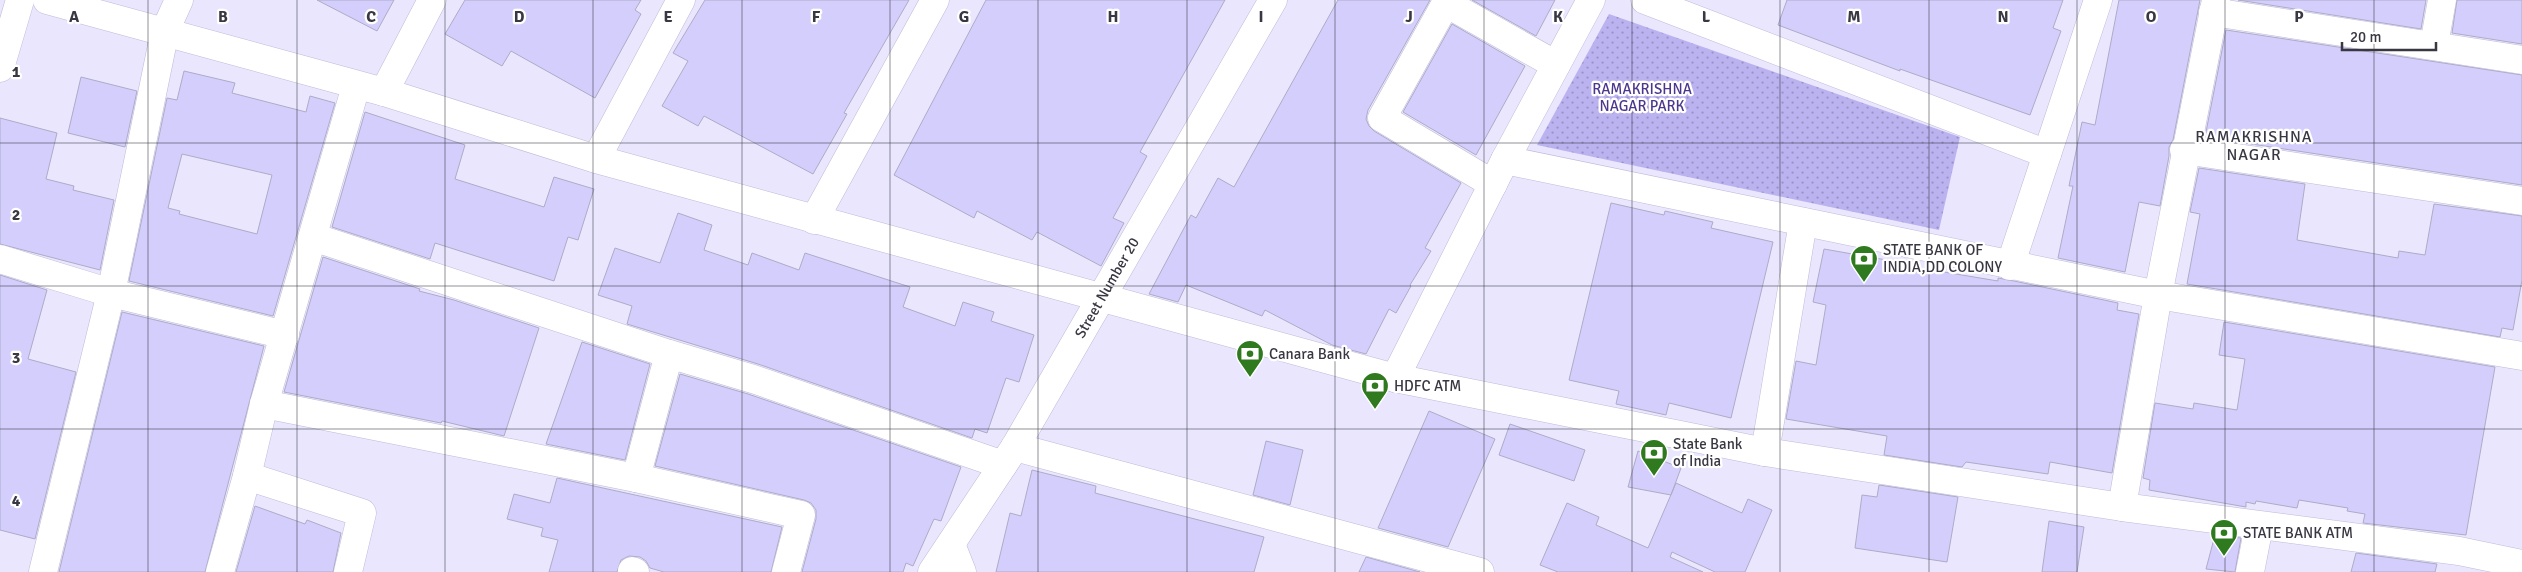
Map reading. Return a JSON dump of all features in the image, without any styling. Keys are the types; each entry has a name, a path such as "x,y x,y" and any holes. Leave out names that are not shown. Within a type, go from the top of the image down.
{"street":[{"path":"0,68 20,0"},
{"path":"48,0 165,31 356,86 384,92 596,160 1099,299 1395,378 1766,452 2122,507 2259,526 2456,562 2522,564"},
{"path":"43,572 111,293 165,31 179,0"},
{"path":"384,92 432,0"},
{"path":"596,160 681,0"},
{"path":"814,220 935,0"},
{"name":"Street Number 20","path":"932,572 1009,456 1273,0"},
{"path":"1395,378 1505,160 1591,0"},
{"path":"1645,0 2047,154"},
{"path":"2010,266 2098,0"},
{"path":"2434,45 2442,0"},
{"path":"1493,184 1382,118 1446,3 1556,65"},
{"path":"2122,507 2184,150 2214,6 2522,60"},
{"path":"220,572 247,476 264,404 356,86"},
{"path":"2184,150 2522,201"},
{"path":"1505,160 2010,266 2158,295 2522,356"},
{"path":"1766,452 1803,222"},
{"path":"313,236 669,354 1009,456 1480,572"},
{"path":"0,259 111,293 285,336"},
{"path":"636,478 669,354"},
{"path":"264,404 636,478 801,515 786,572"},
{"path":"247,476 362,512 348,572"},
{"path":"2250,572 2259,526"},
{"path":"951,544 962,572"}],"green space":[{"name":"RAMAKRISHNA NAGAR PARK","path":"1609,14 1960,137 1939,230 1537,145"}],"building":[{"path":"317,0 394,0 377,31"},
{"path":"465,0 641,0 635,10 641,14 595,98 511,51 502,66 445,34"},
{"path":"705,0 909,0 844,113 847,114 813,174 704,116 698,126 662,106 688,61 673,53"},
{"path":"986,0 1225,0 1140,152 1147,156 1113,218 1124,223 1101,266 1037,232 1032,240 977,211 974,218 894,175"},
{"path":"1338,0 1430,0 1368,110 1366,119 1374,131 1461,183 1425,248 1431,251 1410,285 1396,313 1389,309 1366,354 1332,345 1265,310 1262,316 1186,285 1178,302 1149,294 1191,215 1196,218 1218,178 1234,187"},
{"path":"1472,0 1555,0 1536,36"},
{"path":"1787,0 2063,0 2053,28 2061,31 2030,115 1900,69 1900,71 1778,25"},
{"path":"2119,0 2200,0 2173,140 2169,147 2160,206 2139,202 2125,272 2058,258 2073,186 2069,186 2082,122 2095,125"},
{"path":"2238,0 2426,0 2421,29"},
{"path":"2457,0 2522,0 2522,44 2452,33"},
{"path":"1452,24 1525,66 1476,155 1403,112"},
{"path":"2226,30 2522,75 2522,185 2205,137"},
{"path":"184,71 235,83 232,93 306,112 310,96 335,103 273,316 129,281 167,98 177,100","holes":["182,154 272,175 257,234 179,214 180,211 168,208"]},
{"path":"81,77 137,91 125,147 68,133"},
{"path":"365,112 465,145 455,179 544,207 554,177 594,189 578,240 568,237 554,281 435,243 430,259 332,227"},
{"path":"0,118 57,133 46,179 74,186 73,190 114,200 100,270 0,244"},
{"path":"2199,168 2305,184 2297,240 2398,258 2399,251 2425,255 2434,204 2522,216 2522,280 2513,330 2502,328 2500,337 2187,284 2200,214 2190,212"},
{"path":"1611,203 1664,215 1665,211 1713,222 1711,228 1773,242 1731,418 1669,403 1666,415 1616,404 1619,391 1569,380"},
{"path":"678,213 712,225 704,250 748,265 752,253 799,270 805,253 910,287 903,307 955,326 963,302 994,312 991,321 1034,335 1019,382 1006,378 987,433 975,429 972,438 758,364 627,324 632,306 598,295 615,248 660,263"},
{"path":"1824,249 1915,265 1914,267 1998,281 1998,278 2014,281 2118,303 2117,310 2139,314 2112,473 2050,462 2048,474 1966,462 1962,467 1884,455 1887,436 1786,419 1796,361 1816,365 1826,305 1813,302"},
{"path":"323,257 420,289 419,291 454,300 539,328 504,436 442,421 441,423 284,392"},
{"path":"0,275 47,290 28,359 76,372 35,539 0,530"},
{"path":"122,312 264,346 205,572 59,572"},
{"path":"2224,322 2495,367 2466,535 2363,523 2365,514 2347,511 2348,508 2299,500 2297,508 2256,501 2255,504 2246,502 2246,507 2149,490 2150,480 2143,478 2155,403 2193,409 2194,403 2237,410 2245,359 2219,355"},
{"path":"582,342 650,364 625,460 546,444"},
{"path":"680,374 748,394 961,467 941,521 934,519 913,566 906,563 903,572 802,572 816,519 816,510 811,503 655,466"},
{"path":"1429,411 1495,439 1448,547 1378,528"},
{"path":"1510,424 1585,450 1574,481 1499,455"},
{"path":"1266,441 1303,450 1290,505 1253,495"},
{"name":"State Bank of India","path":"1638,451 1681,468 1671,495 1628,487"},
{"path":"1032,470 1096,486 1095,493 1264,537 1254,572 996,572 1010,513 1021,516"},
{"path":"557,478 782,527 771,572 664,572 650,568 646,561 640,557 629,556 621,560 617,572 549,572 558,540 541,536 543,528 507,519 514,494 550,503"},
{"path":"1676,483 1742,513 1748,499 1772,510 1745,572 1715,572 1672,552 1670,557 1703,572 1558,572 1540,565 1567,503 1599,517 1596,525 1648,548"},
{"path":"1879,485 1958,497 1947,562 1855,548 1862,495 1877,497"},
{"path":"255,506 305,524 307,520 341,533 333,572 236,572"},
{"path":"2049,521 2084,527 2077,572 2042,572"},
{"name":"STATE BANK ATM","path":"2215,535 2241,538 2235,572 2206,569"},
{"path":"2356,553 2437,564 2435,572 2351,572"},
{"path":"1366,557 1420,572 1359,572"}],"place":[{"name":"STATE BANK OF INDIA,DD COLONY","path":"1864,283"},
{"name":"Canara Bank","path":"1250,378"},
{"name":"HDFC ATM","path":"1375,410"},
{"name":"State Bank of India","path":"1654,477"},
{"name":"STATE BANK ATM","path":"2224,557"}],"district":[{"name":"RAMAKRISHNA NAGAR","path":"2254,146"}]}
